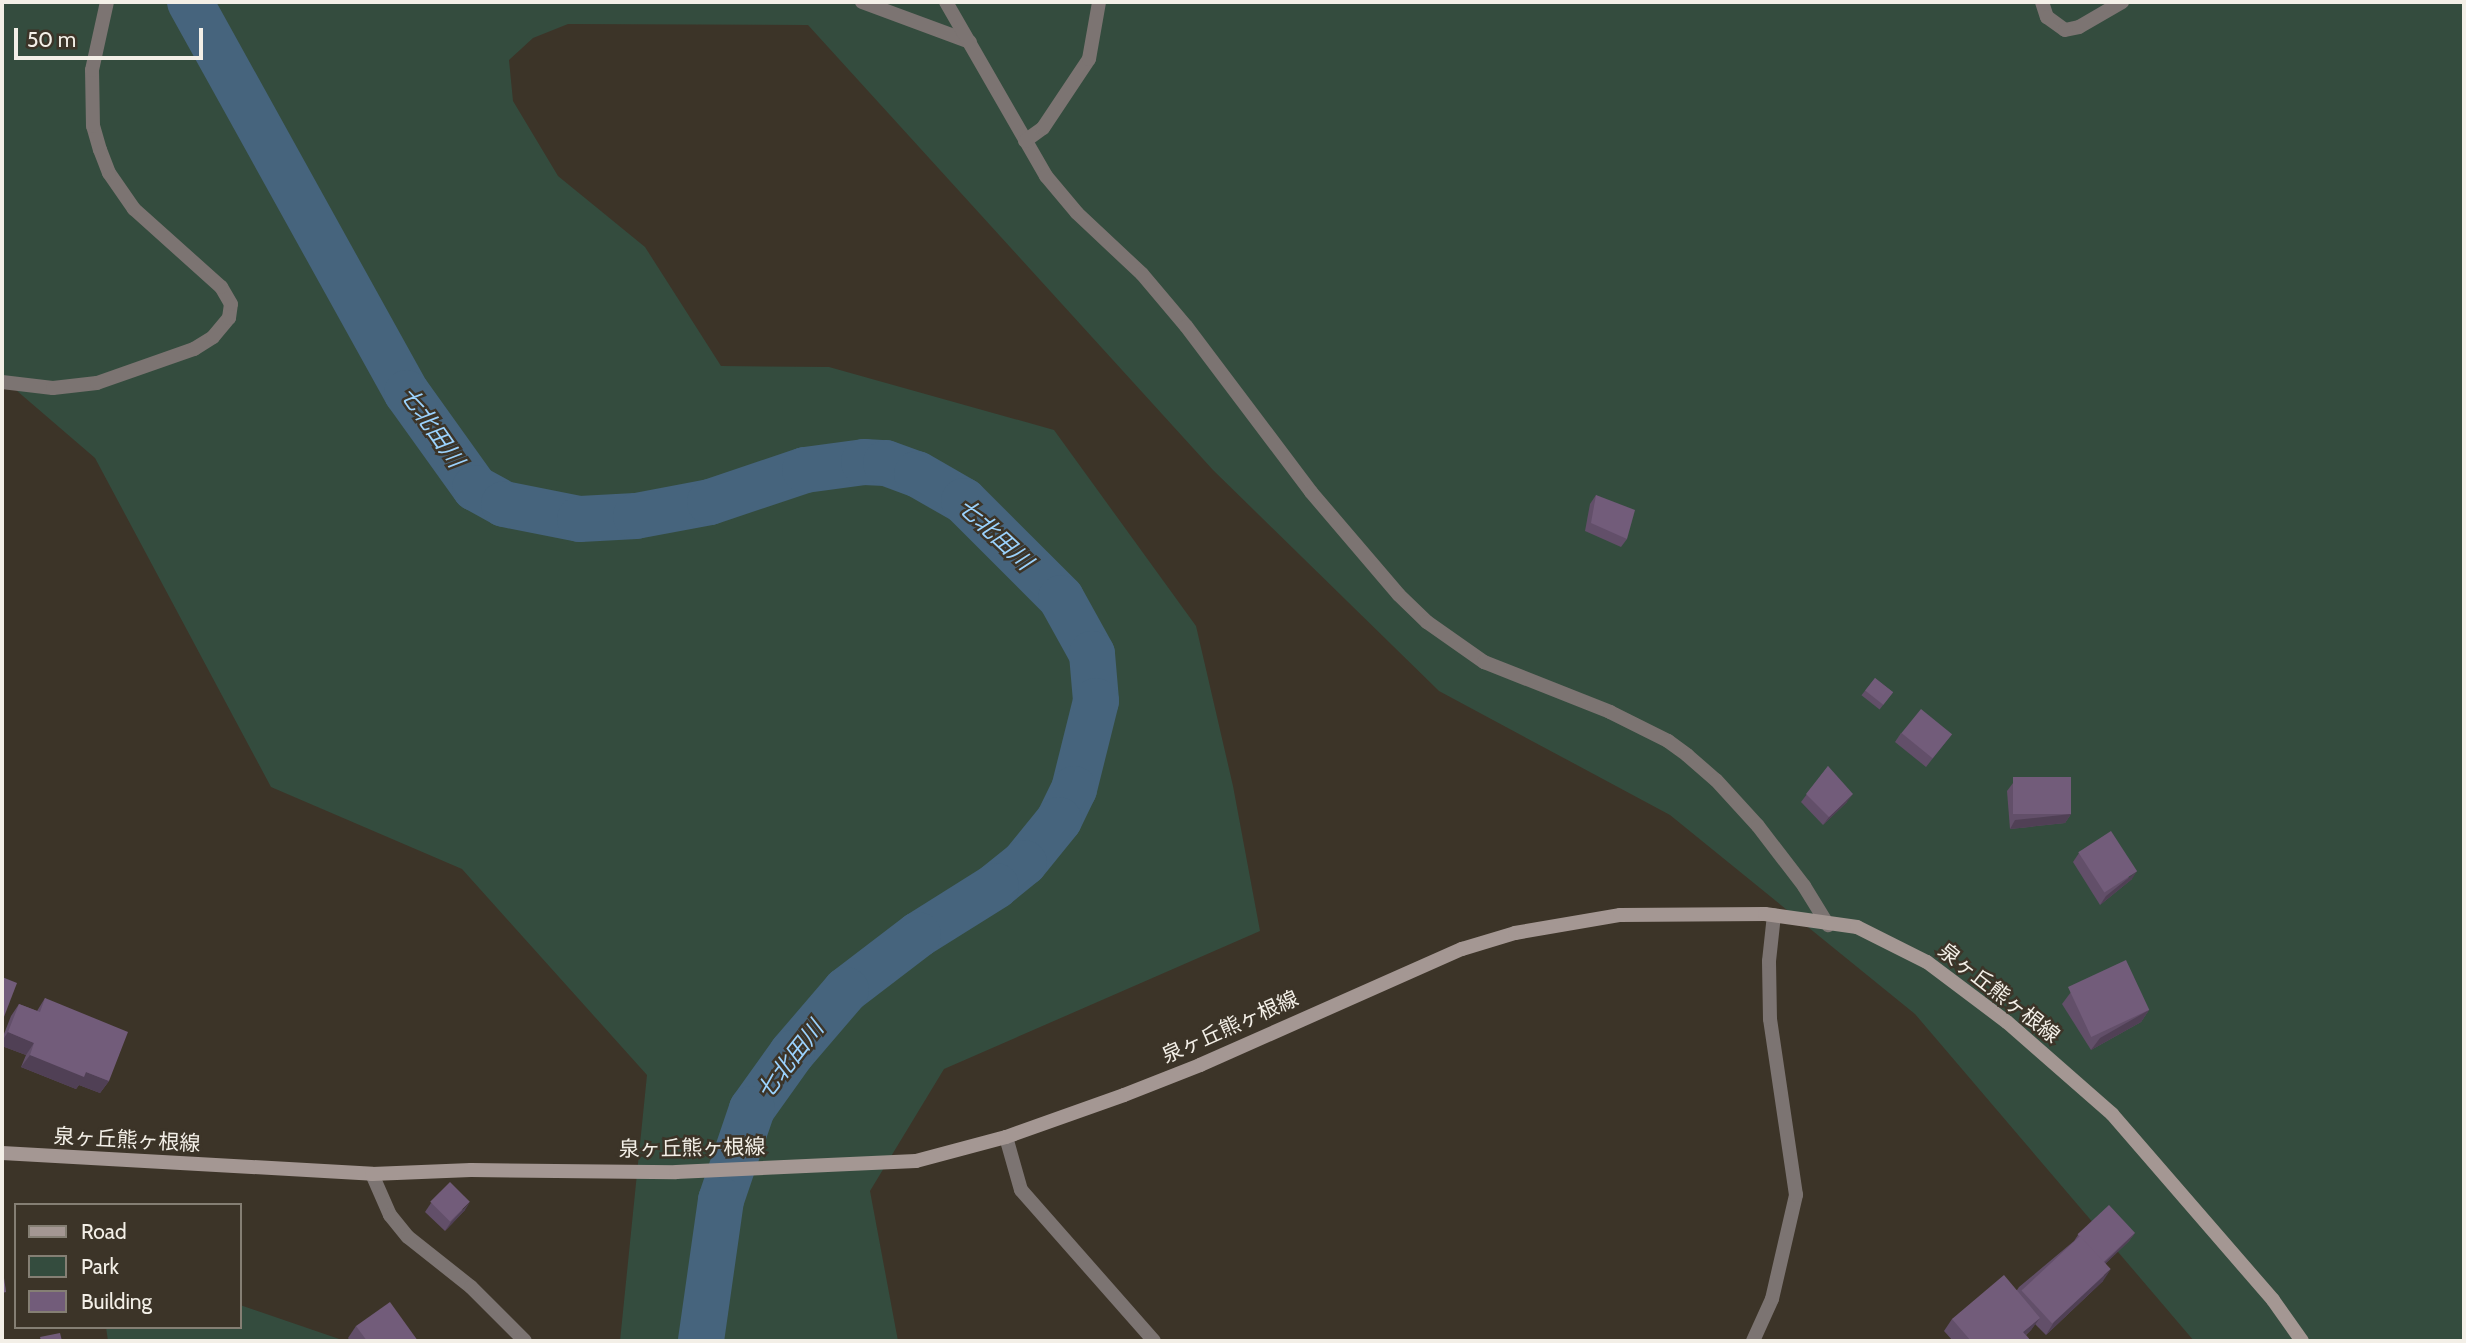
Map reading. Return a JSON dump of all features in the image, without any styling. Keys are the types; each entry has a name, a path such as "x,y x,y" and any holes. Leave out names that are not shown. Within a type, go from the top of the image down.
{"main road":[{"name":"泉ヶ丘熊ヶ根線","path":"2,1153 372,1174 471,1170 676,1172 916,1161 1062,1119 1200,1065 1462,949 1515,933 1620,915 1774,915 1828,925 1857,927 1927,961 2007,1021 2112,1114 2273,1300 2302,1341"}],"street":[{"path":"2,382 53,388 97,383 194,349 213,337 229,318 231,304 221,287 134,209 109,173 100,150 93,126 92,70 107,2"},
{"path":"862,2 970,42"},
{"path":"946,2 1025,141 1062,197 1142,274 1186,326 1311,492 1399,595 1427,622 1484,662 1609,712 1678,748 1716,780 1758,826 1804,886 1828,925"},
{"path":"1025,141 1043,128 1088,59 1099,2"},
{"path":"2042,2 2048,17 2065,30 2079,27 2122,2"},
{"path":"1753,1341 1772,1299 1796,1195 1770,1019 1769,961 1774,915"},
{"path":"1006,1137 1021,1190 1154,1341"},
{"path":"372,1174 390,1214 408,1237 471,1287 525,1341"}],"green space":[{"path":"2,2 2464,2 2464,1341 2194,1341 1915,1014 1670,815 1439,691 1213,470 808,25 568,24 533,38 509,60 513,101 558,176 645,247 721,366 829,367 1054,430 1196,626 1233,786 1260,931 944,1069 870,1191 898,1341 620,1341 647,1075 462,869 271,787 95,458 2,378"},
{"path":"242,1306 345,1341 108,1341 106,1329 242,1329"}],"building":[{"path":"1596,495 1635,510 1627,539 1591,523"},
{"path":"1875,678 1893,692 1883,705 1865,691"},
{"path":"1921,709 1952,734 1933,758 1901,733"},
{"path":"1828,766 1853,794 1829,817 1806,794"},
{"path":"2013,777 2071,777 2071,814 2013,814"},
{"path":"2111,831 2137,871 2104,892 2078,852"},
{"path":"2126,960 2149,1010 2091,1037 2068,987"},
{"path":"2,977 17,983 2,1022"},
{"path":"45,998 128,1032 109,1081 86,1072 84,1077 30,1055 34,1043 8,1032 19,1004 40,1012"},
{"path":"450,1182 470,1202 450,1222 430,1202"},
{"path":"2109,1205 2135,1233 2103,1262 2078,1234"},
{"path":"2080,1236 2111,1269 2052,1323 2021,1291"},
{"path":"2,1264 6,1292 2,1293"},
{"path":"2004,1275 2040,1318 2023,1332 2031,1341 1971,1341 1952,1319"},
{"path":"390,1302 418,1341 367,1341 356,1326"},
{"path":"60,1333 62,1341 41,1341 40,1337"}],"waterway":[{"name":"七北田川","path":"190,2 407,393 475,488 504,504 580,519 636,516 710,502 805,470 864,462 886,463 917,474 964,501 1061,598 1092,654 1096,701 1074,789 1059,820 1024,863 996,886 918,935 846,990 792,1053 752,1109 721,1200 701,1341"}]}
